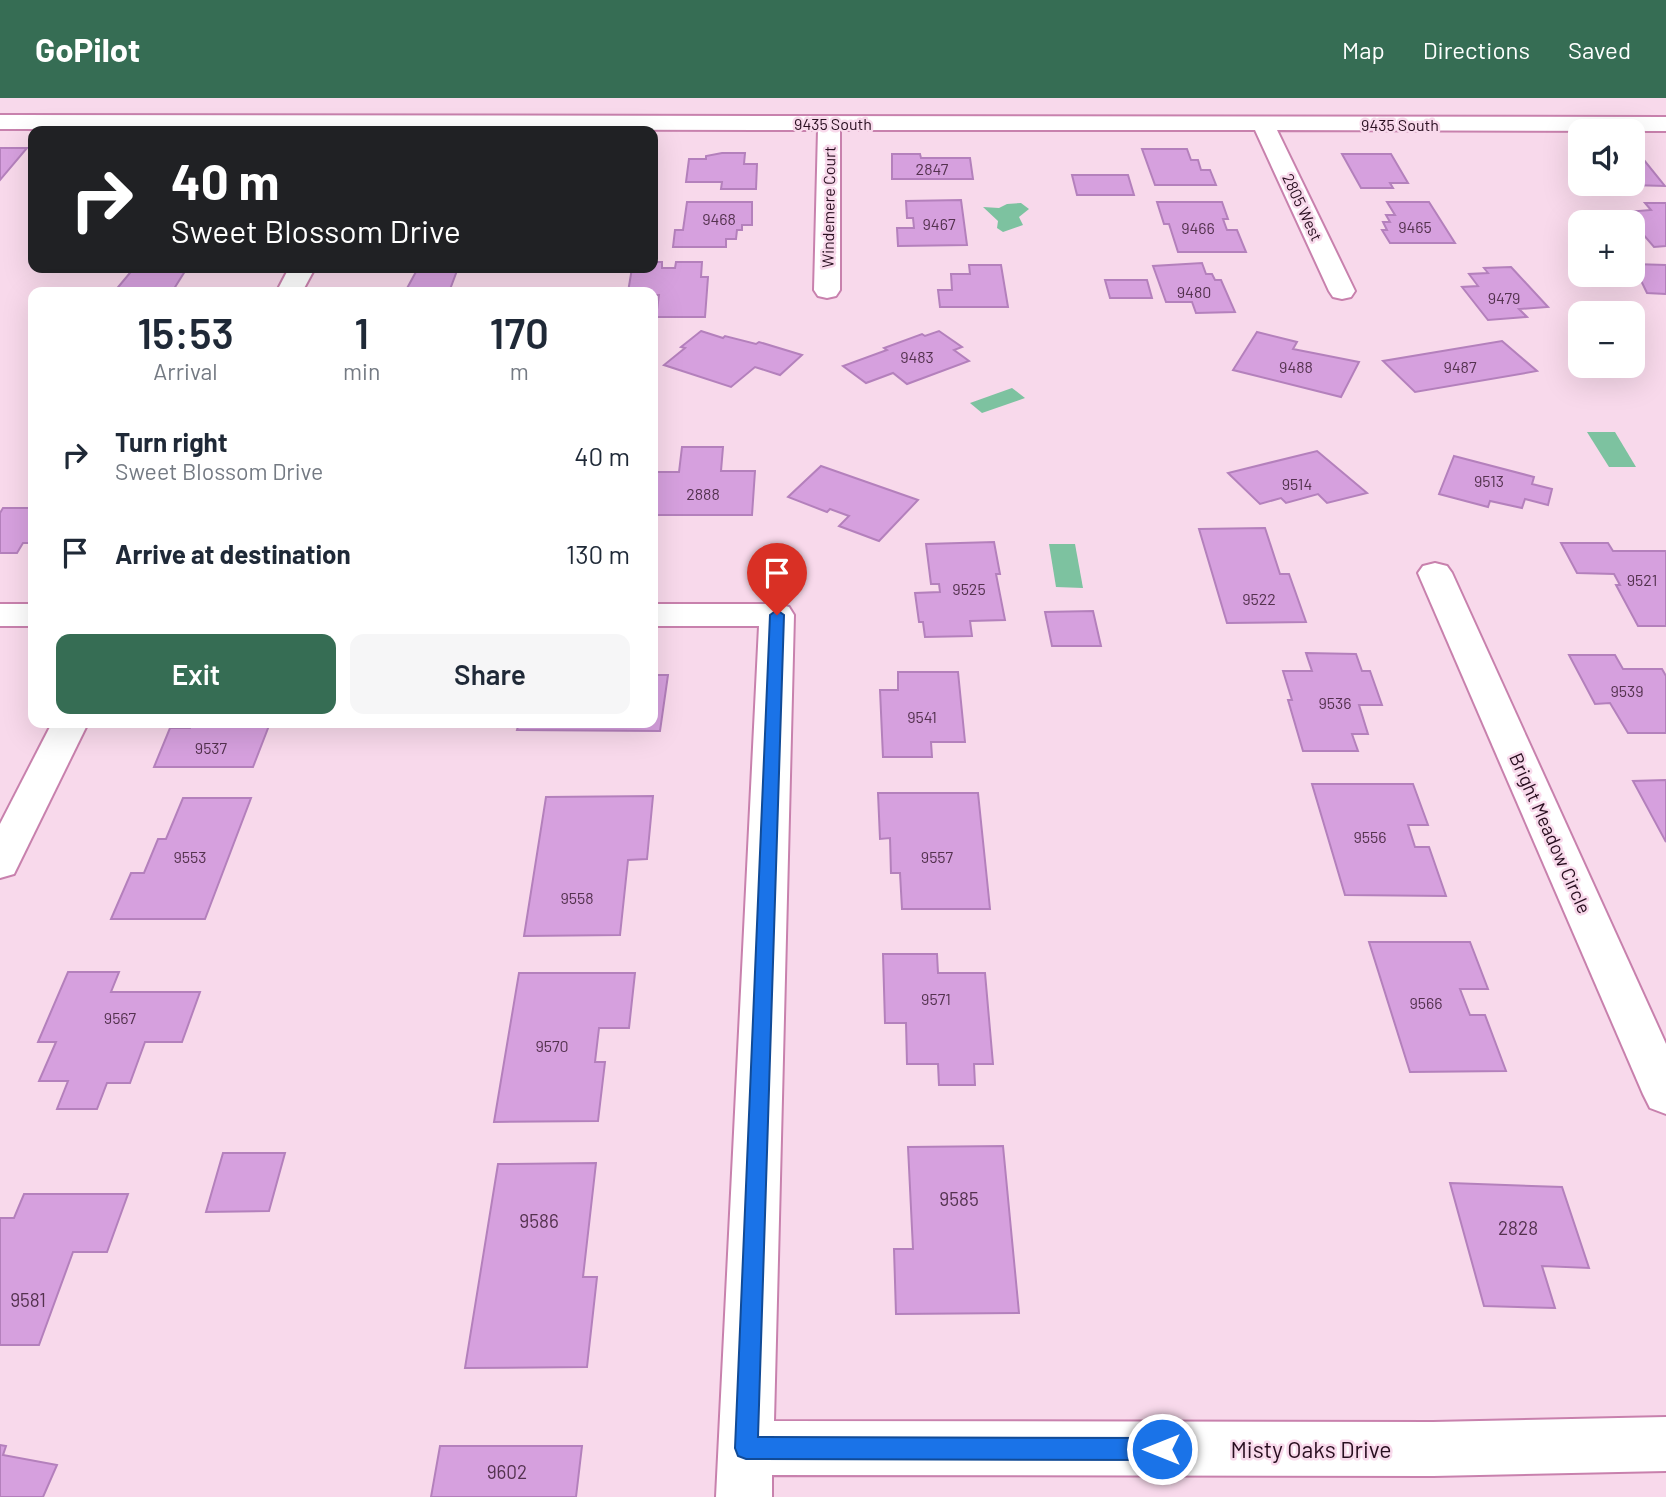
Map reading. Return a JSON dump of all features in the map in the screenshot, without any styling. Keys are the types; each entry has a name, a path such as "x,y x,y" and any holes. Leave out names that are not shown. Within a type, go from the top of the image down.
{"street":[{"name":"9435 South","path":"0,122 298,126"},
{"name":"9435 South","path":"487,126 829,123 1666,124"},
{"name":"Windemere Court","path":"827,290 829,123"},
{"name":"2805 West","path":"1263,123 1342,291"},
{"name":"Bright Meadow Circle","path":"1436,573 1666,1094"},
{"path":"0,615 28,615"},
{"path":"658,615 777,615 745,1472"},
{"path":"0,863 68,728"},
{"name":"Misty Oaks Drive","path":"745,1472 1666,1444"}],"shaded area":[{"path":"1021,203 1029,209 1019,217 1023,225 1003,232 997,228 998,221 983,207 999,208 1007,204"},
{"path":"1012,388 1025,398 982,413 970,403"},
{"path":"1587,432 1615,432 1636,467 1609,467"},
{"path":"1049,544 1075,544 1083,588 1056,587"}],"building":[{"path":"0,148 27,148 0,180"},
{"path":"1142,149 1187,149 1191,160 1198,160 1201,170 1210,170 1216,185 1155,185"},
{"path":"745,153 744,164 757,164 756,189 721,189 722,182 686,182 689,159 706,159 706,156"},
{"path":"892,154 920,154 921,158 970,158 973,179 892,179"},
{"path":"1342,154 1391,154 1408,183 1390,183 1393,188 1361,188"},
{"path":"1645,161 1665,186 1645,185"},
{"path":"1072,175 1128,175 1134,195 1077,195"},
{"path":"961,200 967,245 898,246 897,228 914,228 913,218 907,218 906,201"},
{"path":"687,202 752,202 752,225 742,225 742,230 737,230 736,239 726,239 726,247 673,247 675,230 683,230"},
{"path":"1157,202 1222,202 1228,219 1223,219 1227,230 1237,230 1246,252 1178,252 1169,224 1164,224"},
{"path":"1387,202 1429,202 1455,243 1390,243 1382,230 1387,230 1383,222 1390,222 1386,215 1395,215"},
{"path":"1645,203 1666,203 1666,246 1654,247 1645,236 1645,210 1651,210"},
{"path":"658,262 662,262 662,268 675,268 676,262 702,262 701,277 708,277 705,317 658,317 658,287 629,287 631,273 658,273"},
{"path":"1202,263 1206,274 1212,274 1215,280 1221,280 1235,312 1196,313 1192,302 1166,302 1153,266"},
{"path":"1645,264 1666,265 1666,294 1647,293 1644,287"},
{"path":"969,265 1001,265 1008,307 940,307 938,290 952,290 951,274 970,274"},
{"path":"1511,267 1548,307 1519,309 1527,317 1488,320 1462,287 1478,286 1469,274 1488,273 1484,268"},
{"path":"130,273 184,273 175,287 118,287"},
{"path":"415,273 456,273 451,287 408,287"},
{"path":"1105,280 1147,280 1152,298 1110,298"},
{"path":"701,331 723,338 725,336 756,344 759,342 802,355 780,375 755,367 731,387 664,365"},
{"path":"939,331 962,347 954,350 969,361 907,384 893,373 866,383 843,366 922,334 925,336"},
{"path":"1257,332 1297,342 1293,349 1359,362 1341,397 1233,370"},
{"path":"1502,341 1537,371 1415,392 1383,361"},
{"path":"682,447 723,447 721,471 755,471 752,515 658,515 658,472 679,472"},
{"path":"1317,451 1367,493 1327,503 1318,494 1286,503 1281,498 1260,504 1228,473"},
{"path":"1454,456 1534,477 1532,484 1552,489 1548,505 1525,499 1522,508 1490,501 1488,507 1439,494"},
{"path":"821,466 918,500 879,541 839,526 849,516 830,509 827,512 788,497"},
{"path":"3,508 28,508 28,543 23,543 17,553 0,553 0,513"},
{"path":"1265,528 1280,574 1289,574 1306,622 1227,623 1199,529"},
{"path":"994,542 1000,574 996,574 1005,620 970,621 972,636 925,637 923,622 919,622 915,593 940,592 939,584 931,584 926,544"},
{"path":"1561,543 1608,543 1613,551 1666,551 1666,626 1638,626 1616,585 1620,585 1614,574 1577,573"},
{"path":"1093,611 1101,646 1052,646 1045,612"},
{"path":"1306,653 1356,654 1362,671 1370,671 1382,705 1359,705 1368,734 1352,734 1358,751 1303,751 1288,700 1292,700 1283,671 1312,671"},
{"path":"1569,655 1615,655 1623,669 1662,669 1666,676 1666,733 1628,733 1610,703 1595,704"},
{"path":"898,672 958,672 965,742 931,742 932,757 883,757 880,690 898,690"},
{"path":"658,675 668,675 660,731 517,730 658,728"},
{"path":"170,728 268,728 253,767 154,767"},
{"path":"1666,780 1666,842 1633,781"},
{"path":"1312,784 1413,784 1428,825 1408,825 1415,847 1429,847 1446,896 1345,895"},
{"path":"878,793 978,793 990,909 902,909 900,873 891,873 890,838 880,839"},
{"path":"653,796 647,859 628,860 620,935 524,936 546,797"},
{"path":"183,798 251,798 205,919 111,919 131,873 144,873 158,839 166,839"},
{"path":"1369,942 1470,942 1488,989 1460,989 1470,1015 1485,1015 1506,1071 1410,1072"},
{"path":"883,954 937,954 938,973 985,973 993,1064 974,1064 975,1085 939,1085 938,1064 907,1064 906,1023 885,1023"},
{"path":"68,972 119,972 111,992 200,992 182,1042 145,1042 130,1083 107,1083 97,1109 57,1109 68,1081 39,1081 56,1042 38,1042"},
{"path":"519,973 635,973 629,1028 599,1028 595,1062 605,1062 598,1121 494,1122"},
{"path":"1003,1146 1019,1313 896,1314 894,1249 913,1249 908,1147"},
{"path":"223,1153 285,1153 269,1211 206,1212"},
{"path":"596,1163 583,1277 597,1277 587,1367 465,1368 498,1164"},
{"path":"1450,1183 1562,1187 1589,1268 1542,1266 1555,1308 1484,1306"},
{"path":"24,1194 128,1194 107,1252 73,1252 39,1345 0,1345 0,1218 14,1218"},
{"path":"0,1445 6,1446 3,1455 57,1465 43,1497 0,1497"},
{"path":"440,1446 582,1446 576,1497 431,1497"}],"route":[{"path":"777,615 746,1448 1162,1449"}]}
